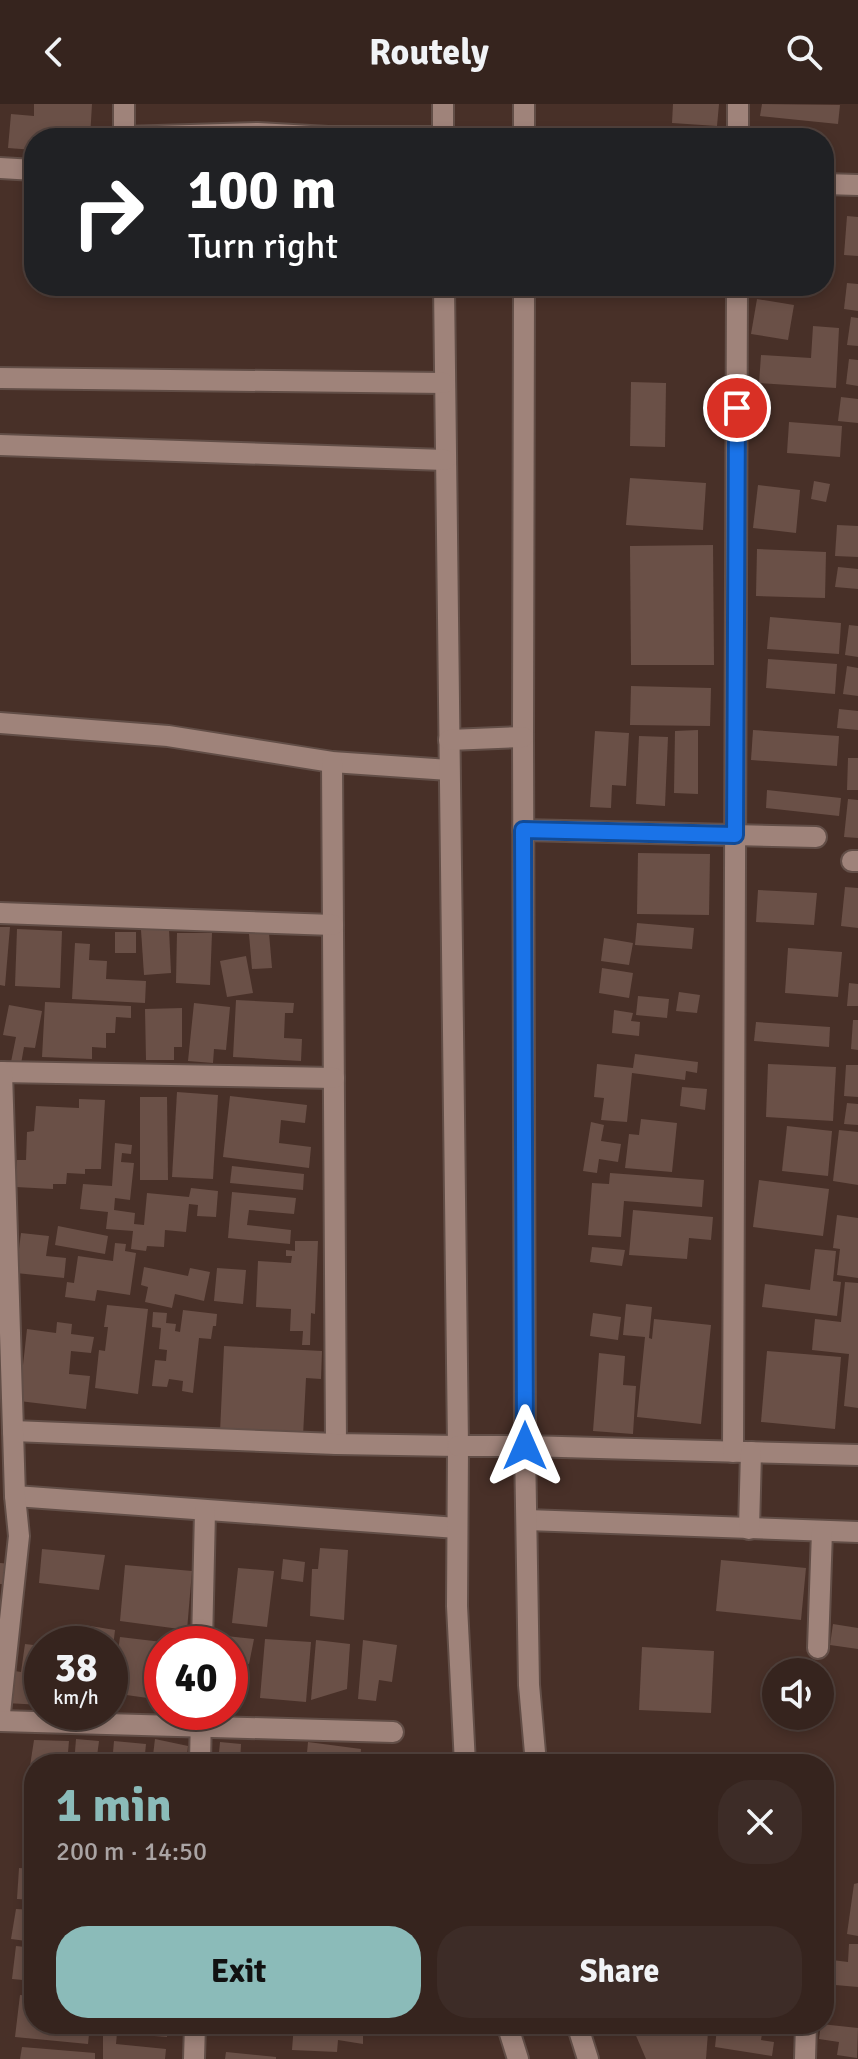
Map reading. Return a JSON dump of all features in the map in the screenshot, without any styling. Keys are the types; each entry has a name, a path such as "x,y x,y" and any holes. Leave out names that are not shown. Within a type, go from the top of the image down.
{"street":[{"path":"124,104 124,128"},
{"path":"443,104 443,128"},
{"path":"524,104 524,128"},
{"path":"738,104 738,128"},
{"path":"0,168 24,169"},
{"path":"834,184 858,185"},
{"path":"444,296 458,1446 457,1606 464,1754"},
{"path":"524,296 525,1446 529,1685 535,1754"},
{"path":"737,296 735,835 742,1452 749,1529"},
{"path":"0,378 444,383"},
{"path":"0,445 445,460"},
{"path":"0,723 168,736 332,762 449,770"},
{"path":"449,740 523,737"},
{"path":"332,762 336,1444"},
{"path":"523,830 816,837"},
{"path":"0,913 333,925"},
{"path":"0,1713 9,1536 15,1496 1,1072 334,1078"},
{"path":"13,1431 336,1444 858,1455"},
{"path":"15,1496 457,1528"},
{"path":"202,1626 205,1511"},
{"path":"527,1520 858,1532"},
{"path":"818,1648 822,1531"},
{"path":"0,1721 144,1720"},
{"path":"248,1722 393,1732"},
{"path":"200,1754 201,1730"},
{"path":"194,2059 195,2034"},
{"path":"510,2034 518,2059"},
{"path":"580,2034 588,2059"},
{"path":"805,2059 806,2034"}],"building":[{"path":"34,104 92,104 91,128 24,128 24,149 8,148 11,114 34,116"},
{"path":"673,104 719,104 717,126 672,123"},
{"path":"762,104 840,105 838,124 760,116"},
{"path":"847,216 858,217 858,256 844,255"},
{"path":"847,283 858,284 858,311 844,309"},
{"path":"757,299 794,305 788,340 751,334"},
{"path":"851,317 858,318 858,346 847,345"},
{"path":"813,326 839,328 836,388 759,383 761,355 811,358"},
{"path":"849,359 858,360 858,386 846,384"},
{"path":"631,382 666,383 665,447 630,446"},
{"path":"841,397 858,399 858,423 838,421"},
{"path":"789,422 842,426 840,457 787,453"},
{"path":"630,478 706,483 703,530 626,525"},
{"path":"814,481 830,484 826,502 811,499"},
{"path":"758,485 800,490 796,533 753,528"},
{"path":"837,525 858,526 858,557 835,556"},
{"path":"713,545 714,665 631,665 630,546"},
{"path":"757,549 826,552 825,598 756,596"},
{"path":"838,567 858,569 858,589 835,587"},
{"path":"770,617 841,623 839,654 767,649"},
{"path":"849,625 858,626 858,657 845,655"},
{"path":"768,659 837,664 835,694 766,688"},
{"path":"847,666 858,668 858,696 843,694"},
{"path":"631,686 711,688 710,726 630,725"},
{"path":"839,709 858,711 858,730 837,728"},
{"path":"698,730 698,794 674,793 675,731"},
{"path":"753,730 839,736 837,766 751,760"},
{"path":"595,731 629,733 626,786 612,785 611,808 590,807"},
{"path":"639,736 668,737 665,806 636,804"},
{"path":"848,758 858,758 858,790 847,790"},
{"path":"767,790 841,798 839,816 766,808"},
{"path":"848,799 858,800 858,838 844,837"},
{"path":"638,853 710,854 709,915 637,914"},
{"path":"845,887 858,888 858,928 841,926"},
{"path":"758,890 817,893 814,925 756,922"},
{"path":"637,923 694,928 692,949 635,945"},
{"path":"0,927 10,927 5,986 0,985"},
{"path":"17,929 62,931 60,988 15,986"},
{"path":"169,929 171,973 144,975 141,930"},
{"path":"115,932 136,932 136,953 115,953"},
{"path":"177,933 212,933 210,985 176,983"},
{"path":"269,933 272,968 252,969 249,934"},
{"path":"604,938 633,943 629,965 601,961"},
{"path":"75,943 90,944 89,960 107,961 106,979 146,981 145,1003 72,999"},
{"path":"788,948 842,952 838,997 785,993"},
{"path":"246,956 253,993 227,997 220,961"},
{"path":"602,968 633,973 629,998 599,993"},
{"path":"849,983 858,984 858,1006 847,1006"},
{"path":"679,992 700,995 697,1013 676,1011"},
{"path":"638,996 669,999 667,1018 636,1015"},
{"path":"236,1000 294,1003 293,1013 285,1013 284,1038 302,1039 301,1061 233,1057"},
{"path":"45,1002 131,1006 131,1018 116,1017 115,1033 106,1033 106,1048 92,1047 92,1059 42,1057"},
{"path":"194,1003 230,1007 226,1050 214,1049 213,1063 188,1061"},
{"path":"9,1005 42,1011 35,1048 24,1047 21,1064 11,1062 16,1037 3,1035"},
{"path":"182,1008 182,1047 174,1047 174,1060 146,1060 145,1009"},
{"path":"614,1010 633,1013 631,1021 640,1022 639,1036 612,1033"},
{"path":"853,1020 858,1020 858,1050 851,1049"},
{"path":"756,1022 830,1027 829,1047 754,1041"},
{"path":"635,1054 698,1062 697,1073 686,1071 685,1080 632,1073 627,1122 601,1120 604,1098 594,1097 597,1064 633,1068"},
{"path":"768,1064 836,1067 833,1121 766,1117"},
{"path":"846,1065 858,1065 858,1097 844,1096"},
{"path":"682,1087 707,1089 705,1110 680,1106"},
{"path":"177,1092 218,1095 213,1179 172,1177"},
{"path":"230,1096 307,1105 305,1123 281,1120 279,1143 311,1147 309,1168 223,1157"},
{"path":"140,1097 167,1097 168,1180 140,1180"},
{"path":"79,1099 105,1100 101,1169 85,1169 85,1174 67,1173 66,1184 53,1184 53,1189 16,1187 17,1160 26,1160 27,1132 34,1131 36,1106 79,1108"},
{"path":"847,1103 858,1104 858,1125 844,1124"},
{"path":"641,1119 677,1123 672,1172 625,1168 629,1134 639,1135"},
{"path":"591,1122 604,1125 601,1141 621,1144 618,1162 599,1159 597,1173 583,1171"},
{"path":"787,1126 832,1131 828,1176 782,1171"},
{"path":"839,1130 858,1132 858,1185 833,1181"},
{"path":"115,1143 132,1145 131,1154 122,1153 121,1162 134,1163 130,1200 115,1198 114,1210 135,1213 134,1224 144,1225 147,1193 189,1197 191,1188 218,1191 216,1217 197,1216 198,1205 189,1204 186,1232 165,1230 164,1247 147,1246 146,1251 131,1249 133,1231 106,1229 108,1212 80,1209 83,1184 112,1186"},
{"path":"232,1166 304,1174 303,1190 230,1183"},
{"path":"610,1173 704,1180 702,1207 624,1201 621,1237 588,1235 592,1183 609,1184"},
{"path":"759,1180 829,1189 823,1236 753,1227"},
{"path":"232,1192 296,1198 294,1214 249,1210 247,1225 291,1230 290,1244 228,1238"},
{"path":"633,1210 713,1217 711,1240 689,1238 687,1259 629,1255"},
{"path":"837,1215 858,1218 858,1278 837,1275 840,1249 833,1248"},
{"path":"58,1226 108,1236 105,1254 55,1245"},
{"path":"21,1233 49,1236 46,1256 66,1258 64,1278 16,1273"},
{"path":"295,1241 318,1241 315,1314 311,1313 310,1345 302,1345 303,1331 290,1331 291,1309 256,1307 258,1261 291,1263 292,1256 286,1256 286,1250 295,1251"},
{"path":"115,1243 126,1244 125,1251 136,1253 130,1295 97,1290 95,1301 65,1297 67,1282 74,1283 78,1256 113,1261"},
{"path":"592,1247 625,1250 622,1266 590,1262"},
{"path":"815,1249 836,1251 833,1281 841,1282 837,1316 762,1307 765,1284 810,1290"},
{"path":"144,1267 188,1276 190,1268 210,1272 204,1301 175,1294 172,1308 145,1302 148,1287 141,1285"},
{"path":"217,1268 246,1270 243,1304 214,1301"},
{"path":"845,1282 858,1283 858,1408 844,1406 849,1354 812,1350 815,1319 841,1322"},
{"path":"626,1304 652,1307 649,1338 652,1339 654,1319 711,1325 701,1424 637,1417 645,1337 623,1335"},
{"path":"107,1305 148,1309 138,1394 95,1388 99,1350 105,1351"},
{"path":"183,1310 217,1314 211,1339 199,1338 193,1393 182,1391 183,1381 169,1379 167,1387 152,1386 155,1360 166,1361 167,1350 159,1349 161,1328 152,1327 153,1312 167,1313 166,1323 176,1324 175,1331 180,1332"},
{"path":"593,1313 621,1317 618,1340 590,1336"},
{"path":"57,1322 72,1324 71,1334 94,1337 91,1353 71,1351 69,1374 90,1376 86,1409 19,1401 27,1329 56,1333"},
{"path":"224,1346 322,1351 321,1379 306,1378 303,1436 220,1432"},
{"path":"767,1351 841,1357 835,1429 761,1422"},
{"path":"599,1353 625,1356 623,1385 636,1386 633,1434 593,1431"},
{"path":"320,1548 348,1550 344,1620 310,1616 312,1569 318,1569"},
{"path":"42,1549 105,1555 99,1590 39,1583"},
{"path":"283,1559 305,1562 303,1582 281,1579"},
{"path":"721,1560 806,1568 801,1620 716,1611"},
{"path":"0,1563 12,1564 10,1585 0,1584"},
{"path":"125,1565 192,1571 187,1626 120,1621"},
{"path":"238,1568 274,1571 267,1627 232,1623"},
{"path":"833,1624 858,1628 858,1649 830,1645"},
{"path":"128,1638 144,1640 144,1697 128,1695"},
{"path":"248,1638 254,1639 248,1664"},
{"path":"265,1639 311,1642 306,1702 260,1698"},
{"path":"316,1640 350,1644 347,1689 311,1700"},
{"path":"363,1640 397,1645 392,1682 379,1680 376,1701 358,1699"},
{"path":"642,1647 714,1651 711,1713 639,1710"},
{"path":"24,1651 24,1704 6,1703 9,1670 21,1672"},
{"path":"76,1739 99,1741 97,1754 75,1754"},
{"path":"155,1739 188,1746 187,1754 153,1754"},
{"path":"34,1740 69,1741 68,1754 32,1754"},
{"path":"114,1741 146,1744 145,1754 113,1754"},
{"path":"220,1742 241,1744 240,1754 219,1754"},
{"path":"308,1742 361,1749 361,1754 307,1754"},
{"path":"19,1868 24,1868 24,1899 17,1899"},
{"path":"858,1883 858,1936 847,1934 854,1884"},
{"path":"16,1909 24,1909 24,1941 11,1939"},
{"path":"849,1944 858,1944 858,1987 834,1985 834,1960 848,1962"},
{"path":"16,1946 24,1947 24,1980 12,1979"},
{"path":"20,1995 24,1995 24,2034 89,2034 88,2044 15,2037"},
{"path":"834,2025 858,2028 857,2058 837,2055 839,2042 819,2039 820,2034 834,2034"},
{"path":"103,2034 117,2034 116,2044 166,2049 165,2059 103,2059"},
{"path":"130,2034 167,2034 167,2037"},
{"path":"293,2034 363,2034 363,2044 338,2040 337,2052 292,2050"},
{"path":"635,2034 708,2034 706,2059 646,2059"},
{"path":"716,2034 762,2034 761,2040 774,2042 772,2056 715,2047"},
{"path":"22,2047 95,2053 95,2059 20,2059"},
{"path":"226,2052 276,2057 276,2059 225,2059"}],"route":[{"path":"525,1446 523,830 735,835 737,408"}]}
